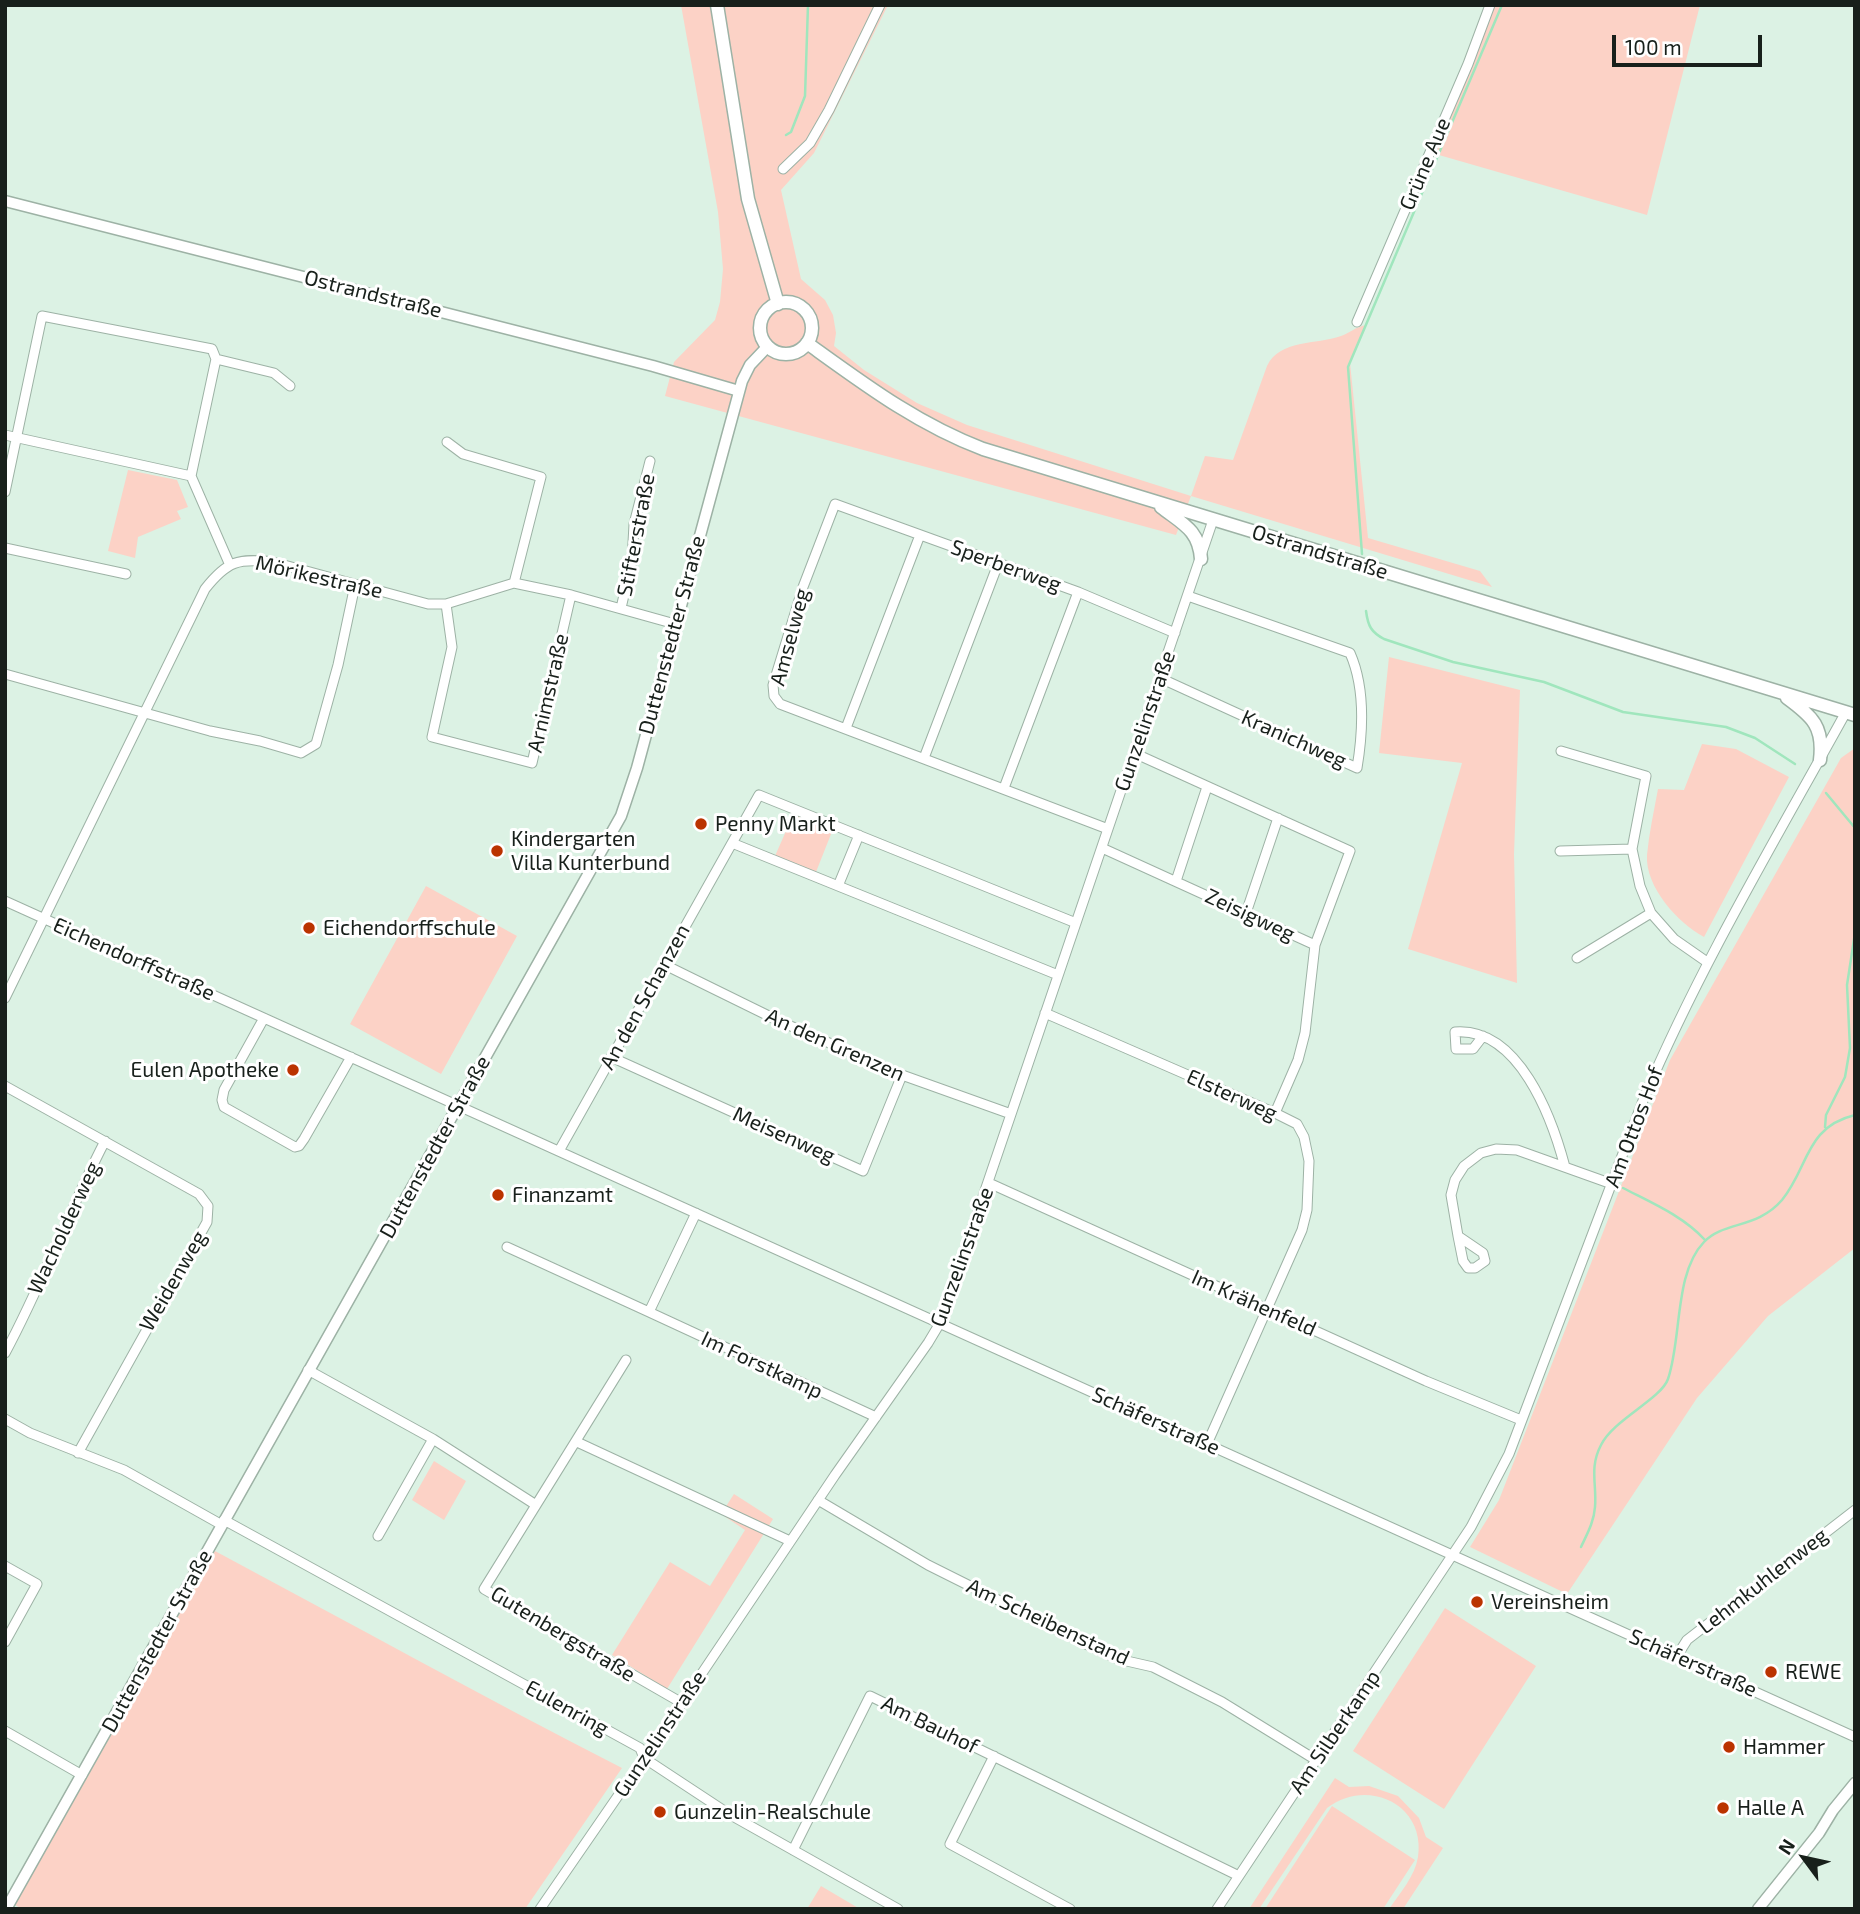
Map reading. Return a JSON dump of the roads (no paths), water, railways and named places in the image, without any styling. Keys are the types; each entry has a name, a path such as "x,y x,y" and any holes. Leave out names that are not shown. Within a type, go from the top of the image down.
{"main road":[{"path":"717,5 748,199 779,303"},
{"path":"779,303 794,303 807,313 812,328 807,343 799,351 788,354 777,353 768,346 762,336 761,325 768,309 779,303"},
{"name":"Ostrandstraße","path":"807,343 891,404 941,432 983,449 1850,713"},
{"path":"1155,503 1195,535 1200,544 1201,559"},
{"path":"1779,692 1802,709 1814,723 1822,739 1820,760"}],"street":[{"path":"783,169 810,143 880,5"},
{"name":"Grüne Aue","path":"1357,322 1468,64 1490,5"},
{"name":"Ostrandstraße","path":"5,201 626,359 739,391"},
{"path":"5,492 42,316 212,349 216,359 191,476 229,564"},
{"name":"Duttenstedter Straße","path":"6,1909 621,816 637,768 739,391 750,365 768,346"},
{"path":"216,359 274,373 289,386"},
{"path":"5,435 191,476"},
{"path":"447,442 463,454 541,477 514,583"},
{"name":"Stifterstraße","path":"621,608 632,561 634,524 650,461"},
{"name":"Sperberweg","path":"835,503 1078,592 1175,632"},
{"name":"Amselweg","path":"835,503 803,587 773,685 774,696 780,704 1108,829"},
{"name":"Gunzelinstraße","path":"540,1909 818,1500 929,1343 940,1323 1213,520"},
{"path":"846,728 920,535"},
{"path":"5,548 126,574"},
{"name":"Mörikestraße","path":"5,998 205,589 229,564 249,559 273,562 428,604 446,604 514,583 571,595 675,624"},
{"path":"924,758 999,564"},
{"path":"5,674 210,731 301,753 316,744 338,665 355,585"},
{"path":"1004,788 1078,592"},
{"name":"Arnimstraße","path":"446,604 452,647 432,737 532,763 571,595"},
{"name":"Kranichweg","path":"1160,678 1357,768 1360,707 1357,669 1350,653 1188,597"},
{"name":"Am Ottos Hof","path":"1453,1555 1493,1488 1509,1454 1660,1060 1707,961 1820,760 1850,713"},
{"path":"1561,751 1646,776 1632,849 1640,886 1651,913 1674,939 1707,961"},
{"path":"1134,753 1350,851 1315,945"},
{"path":"1176,881 1208,787"},
{"name":"An den Schanzen","path":"559,1151 759,795 1076,923"},
{"path":"1246,913 1278,818"},
{"path":"838,886 859,835"},
{"path":"732,843 1058,975"},
{"name":"Zeisigweg","path":"1102,848 1315,945 1305,1033 1298,1060 1275,1114"},
{"path":"1560,851 1632,849"},
{"name":"Eichendorffstraße","path":"5,901 458,1106"},
{"path":"1577,958 1651,913"},
{"name":"An den Grenzen","path":"663,964 777,1020 902,1075 1011,1114"},
{"name":"Elsterweg","path":"1045,1013 1297,1124 1304,1137 1309,1161 1310,1189 1302,1230 1207,1444"},
{"path":"264,1018 224,1090 222,1100 224,1107 295,1147 304,1139 351,1057"},
{"path":"1483,1036 1508,1053 1523,1071 1544,1105 1565,1167"},
{"name":"Meisenweg","path":"611,1057 863,1171 902,1075"},
{"name":"Weidenweg","path":"5,1086 199,1194 208,1206 207,1222 78,1452"},
{"name":"Schäferstraße","path":"458,1106 1855,1737"},
{"name":"Wacholderweg","path":"5,1353 18,1331 79,1191 105,1141"},
{"path":"1458,1236 1451,1195 1455,1180 1464,1166 1481,1153 1508,1149 1612,1184"},
{"name":"Im Krähenfeld","path":"989,1183 1426,1381 1521,1420"},
{"path":"649,1312 696,1213"},
{"name":"Im Forstkamp","path":"507,1247 876,1417"},
{"name":"Gutenbergstraße","path":"626,1360 484,1589 682,1703"},
{"path":"308,1370 433,1439 536,1505"},
{"name":"Eulenring","path":"5,1419 30,1433 124,1471 640,1748 644,1758 729,1814 898,1909"},
{"path":"378,1536 433,1439"},
{"path":"577,1442 790,1541"},
{"name":"Am Scheibenstand","path":"818,1500 916,1558 1053,1627 1118,1659 1153,1667 1222,1702 1316,1760"},
{"name":"Lehmkuhlenweg","path":"1677,1656 1687,1640 1855,1510"},
{"name":"Am Silberkamp","path":"1217,1909 1453,1555"},
{"path":"5,1566 37,1584 5,1642"},
{"name":"Am Bauhof","path":"793,1850 870,1696 1239,1876"},
{"path":"5,1731 82,1775"},
{"name":"Am Bauhof","path":"994,1756 950,1844 1070,1909"},
{"path":"1758,1909 1855,1783"}],"waterway":[{"path":"786,135 791,132 805,96 808,5"},
{"path":"1362,554 1348,367 1502,5"},
{"path":"1366,611 1371,628 1384,639 1453,662 1544,682 1623,712 1726,727 1755,738 1795,764"},
{"path":"1826,793 1855,828"},
{"path":"1825,1127 1826,1115 1845,1077 1850,1048 1847,985 1855,933"},
{"path":"1581,1547 1594,1512 1594,1469 1601,1445 1616,1427 1664,1387 1668,1379 1683,1288 1694,1255 1712,1235 1762,1216 1772,1209 1791,1187 1817,1138 1839,1121 1855,1115"},
{"path":"1623,1188 1677,1217 1705,1240"}],"place":[{"name":"Penny Markt","path":"701,824"},
{"name":"Kindergarten Villa Kunterbund","path":"497,851"},
{"name":"Eichendorffschule","path":"309,928"},
{"name":"Eulen Apotheke","path":"293,1070"},
{"name":"Finanzamt","path":"498,1195"},
{"name":"Vereinsheim","path":"1477,1602"},
{"name":"REWE","path":"1771,1672"},
{"name":"Hammer","path":"1729,1747"},
{"name":"Halle A","path":"1723,1808"},
{"name":"Gunzelin-Realschule","path":"660,1812"}]}
